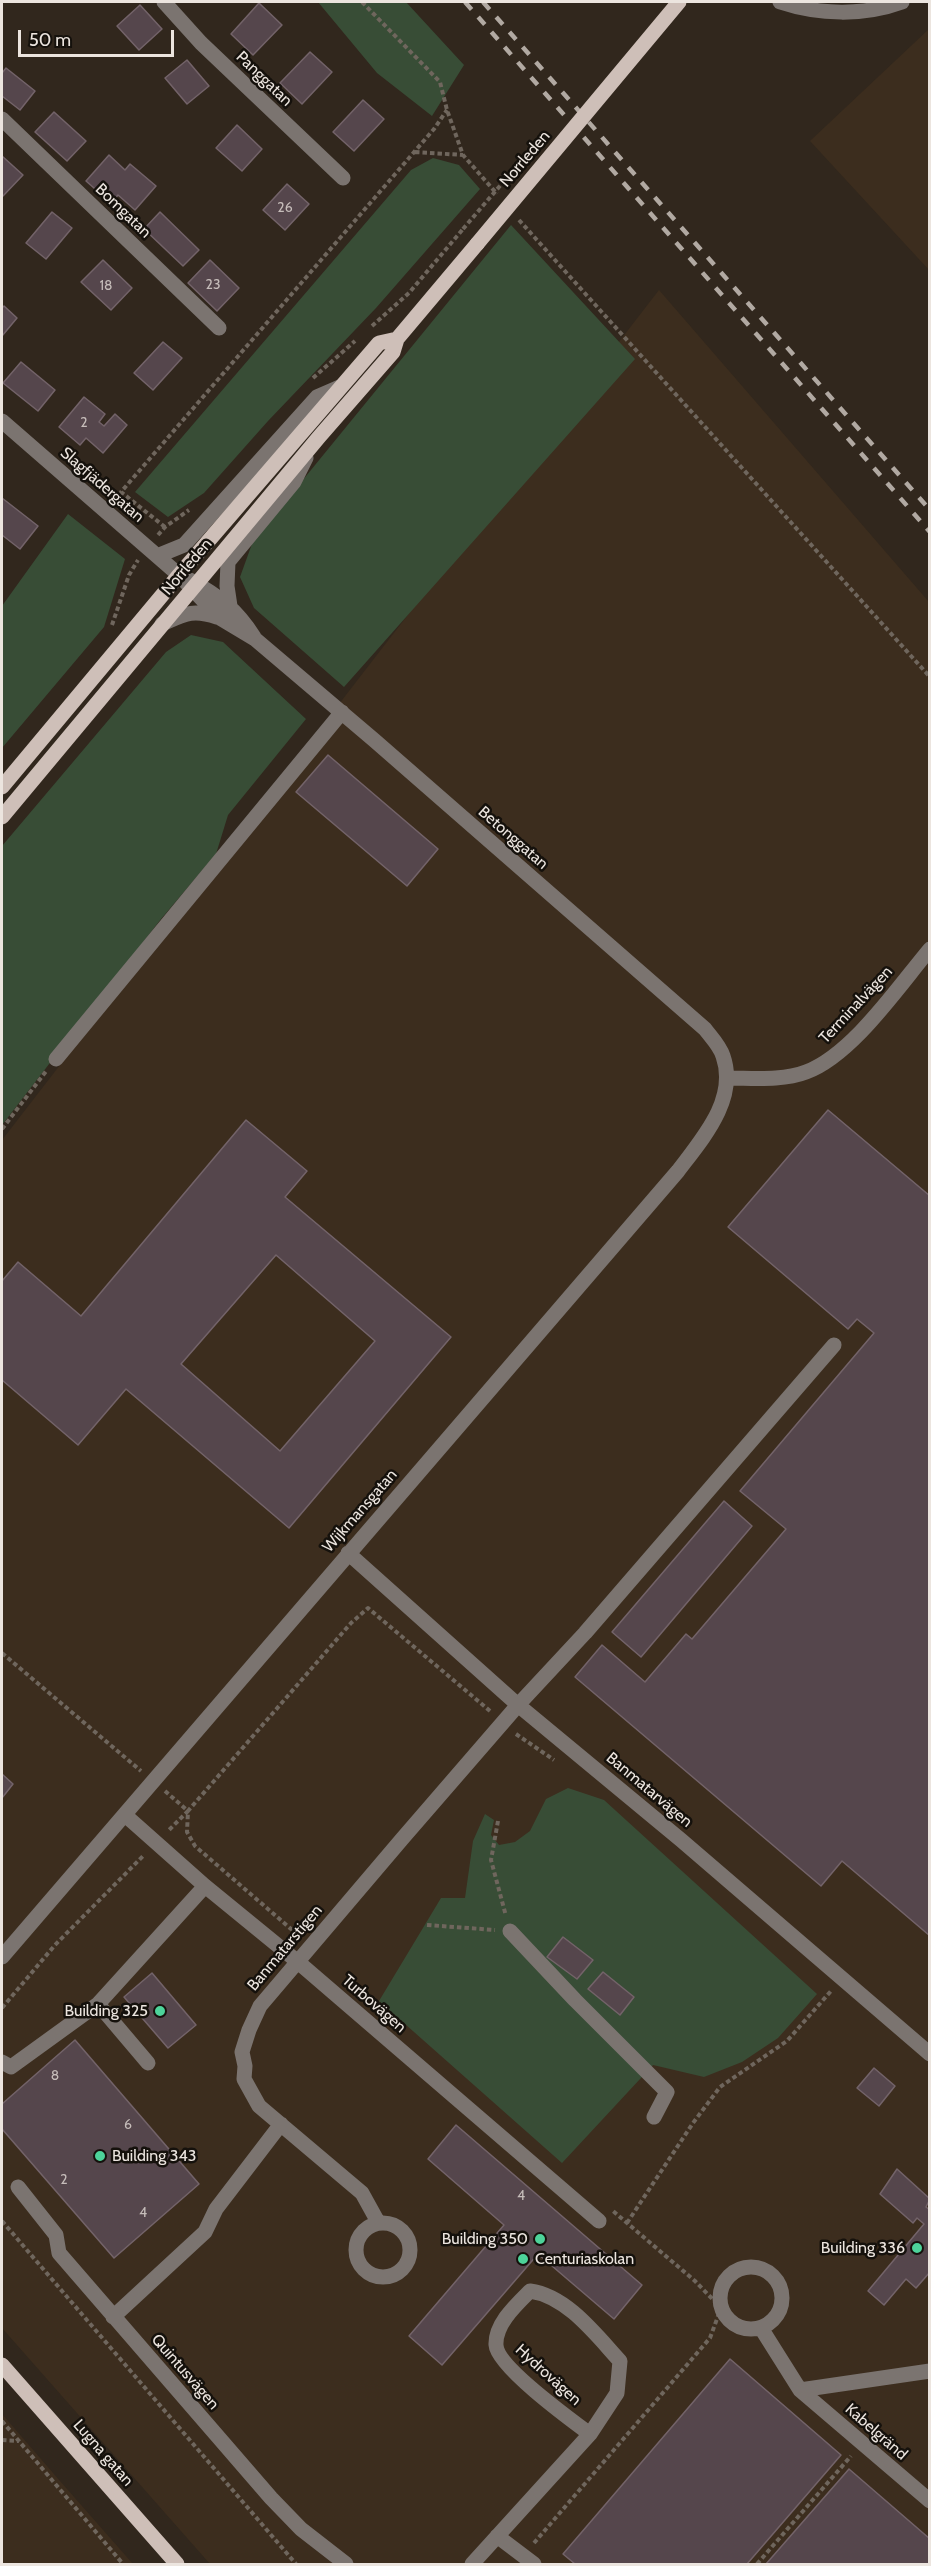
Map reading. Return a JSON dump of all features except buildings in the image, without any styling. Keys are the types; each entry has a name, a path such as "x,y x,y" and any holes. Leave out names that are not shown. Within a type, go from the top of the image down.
{"main road":[{"name":"Norrleden","path":"2,817 393,352 397,339 679,2"},
{"name":"Norrleden","path":"2,787 179,574 340,387 379,343 397,339"},
{"name":"Lugna gatan","path":"2,2365 177,2565"}],"street":[{"name":"Panggatan","path":"164,2 201,43 343,178"},
{"path":"780,2 836,13 902,2"},
{"name":"Bomgatan","path":"2,119 219,328"},
{"path":"157,555 184,546 317,397 340,387"},
{"name":"Slagfjädergatan","path":"2,422 179,574"},
{"path":"225,612 228,562 294,482 315,443"},
{"name":"Betonggatan","path":"179,574 342,712 705,1029 723,1053 728,1078"},
{"name":"Betonggatan","path":"162,624 190,612 225,612"},
{"path":"56,1059 342,712"},
{"name":"Terminalvägen","path":"728,1078 804,1073 841,1053 930,949"},
{"name":"Wijkmansgatan","path":"2,1957 678,1171 705,1135 722,1103 728,1078"},
{"name":"Banmatarstigen","path":"378,2222 362,2193 259,2106 247,2087 244,2079 245,2066 242,2052 260,2006 518,1705 585,1633 834,1344"},
{"name":"Banmatarvägen","path":"348,1553 518,1705 681,1840 930,2054"},
{"name":"Turbovägen","path":"125,1815 599,2222"},
{"path":"2,2062 11,2067 98,2004 205,1886"},
{"path":"510,1931 667,2092 654,2118"},
{"path":"98,2004 148,2062"},
{"path":"113,2317 205,2232 222,2202 281,2124"},
{"name":"Quintusvägen","path":"18,2187 56,2235 59,2253 113,2317 271,2498 301,2529 346,2565"},
{"path":"758,2267 772,2274 782,2288 782,2304 775,2319 761,2328 745,2329 730,2322 721,2308 720,2291 727,2277 741,2268 758,2267"},
{"name":"Hydrovägen","path":"472,2565 590,2434 616,2393 620,2361 584,2322 545,2293 530,2291 514,2307 497,2332 496,2347 502,2361 559,2412 590,2434"},
{"name":"Kabelgränd","path":"761,2328 800,2390 930,2501"},
{"name":"Kabelgränd","path":"800,2390 930,2371"},
{"path":"497,2536 528,2560"}],"path":[{"path":"362,2 440,82 463,155 499,197"},
{"path":"165,527 121,492 414,152 447,110"},
{"path":"414,152 463,155"},
{"path":"514,213 930,677"},
{"path":"393,307 409,292 463,229"},
{"path":"2,1129 56,1059"},
{"path":"427,1924 510,1931 491,1860 498,1821"},
{"path":"2,2221 296,2565"},
{"path":"528,2560 710,2338 721,2308 695,2280 627,2223"},
{"path":"2,2421 123,2565"},
{"path":"2,2440 19,2441"},
{"path":"757,2565 861,2444"}],"shaded area":[{"path":"929,29 929,270 810,141"},
{"path":"659,290 929,602 929,2564 210,2564 2,2328 2,1140"},
{"path":"2,2414 60,2481 133,2564 2,2564"}],"green space":[{"path":"318,2 406,2 464,65 432,116 377,73"},
{"path":"433,158 459,165 480,189 376,308 268,421 204,493 168,517 135,492 411,170"},
{"path":"511,225 635,359 344,687 254,608 240,577 253,541"},
{"path":"68,514 125,559 104,627 2,748 2,606"},
{"path":"191,635 223,642 306,719 228,815 216,854 161,919 2,1125 2,846 166,652"},
{"path":"568,1788 604,1800 817,1994 778,2038 742,2062 704,2077 653,2065 562,2163 379,2001 441,1898 465,1898 473,1841 485,1814 494,1820 491,1835 499,1845 515,1842 530,1831 546,1799"}],"railway":[{"path":"465,2 930,532"},
{"path":"483,2 930,510"}],"place":[{"name":"Building 325","path":"160,2011"},
{"name":"Building 343","path":"100,2156"},
{"name":"Building 350","path":"540,2239"},
{"name":"Building 336","path":"917,2248"},
{"name":"Centuriaskolan","path":"523,2259"}]}
